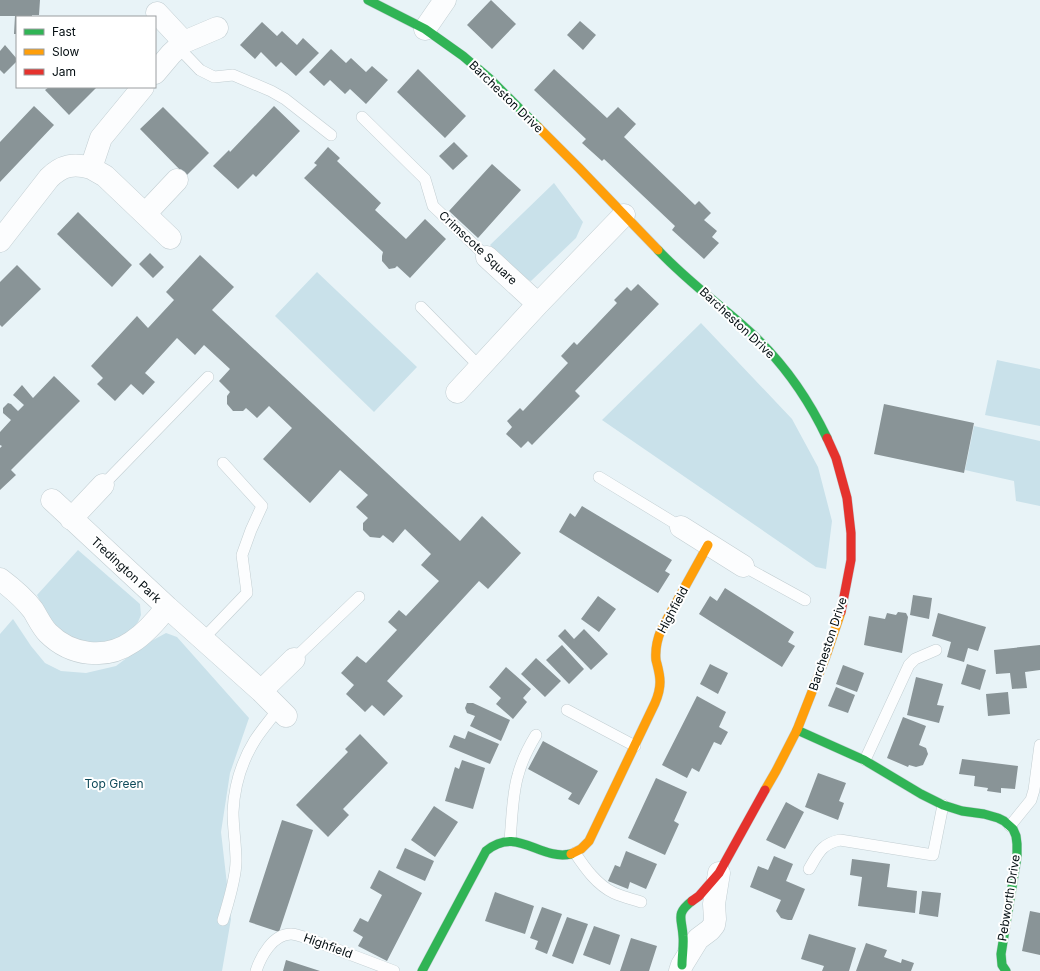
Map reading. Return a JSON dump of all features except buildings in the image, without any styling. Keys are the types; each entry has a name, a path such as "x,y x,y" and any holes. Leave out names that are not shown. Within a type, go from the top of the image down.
{"street":[{"name":"Barcheston Drive","path":"368,0 425,30 463,56 490,79 574,162 670,263 750,332 785,369 805,397 836,458 847,498 851,560 840,615 797,730 776,771 719,873 699,896 686,906 682,912 680,920 683,935 681,968"},
{"path":"425,30 444,0"},
{"path":"157,13 181,44"},
{"path":"156,72 181,44 217,28"},
{"path":"91,168 101,138 142,88"},
{"path":"0,241 53,173 67,166 81,165 91,168 105,176 170,238"},
{"path":"145,214 177,180"},
{"path":"457,392 538,304 624,215"},
{"name":"Crimscote Square","path":"487,257 538,304"},
{"path":"71,519 103,485"},
{"name":"Tredington Park","path":"0,578 22,597 33,610 47,633 71,649 88,654 109,652 132,643 140,637 167,607 52,500"},
{"path":"681,527 743,566"},
{"name":"Highfield","path":"575,853 580,851 589,841 655,703 659,690 660,678 655,645 661,630 708,545"},
{"path":"167,607 283,712"},
{"path":"261,691 294,659"},
{"path":"797,730 865,760 943,805 963,812 989,815 1010,826"},
{"name":"Pebworth Drive","path":"1004,970 1001,962 1001,954 1018,843 1015,833 1010,826"},
{"path":"422,971 486,851 497,843 510,840 553,855 575,853"},
{"path":"681,968 698,939 714,925 714,904 719,873"}],"lane":[{"path":"181,44 200,70 214,77 234,75 271,91 285,99 331,135"},
{"name":"Crimscote Square","path":"362,117 425,179 433,206 487,257"},
{"path":"422,307 480,367"},
{"path":"103,485 208,377"},
{"path":"202,640 247,593 242,555 262,506 223,463"},
{"path":"599,477 681,527"},
{"path":"743,566 805,600"},
{"path":"294,659 359,597"},
{"path":"865,760 909,665 916,659 936,650"},
{"path":"568,710 635,746"},
{"path":"223,920 232,886 236,861 233,811 238,782 246,757 256,739 283,712"},
{"path":"510,840 517,775 527,750 536,735"},
{"path":"1010,826 1031,800 1034,790 1040,745"},
{"path":"809,869 822,848 831,842 840,840 933,856 943,805"},
{"path":"575,853 589,873 613,893 641,902"},
{"name":"Highfield","path":"256,971 259,962 268,947 279,937 291,934 304,937 394,971"}],"green space":[{"path":"554,183 583,222 576,238 531,281 518,275 490,245"},
{"path":"317,272 417,367 374,412 275,316"},
{"path":"701,323 792,419 818,467 832,521 826,569 816,567 602,420"},
{"path":"997,360 1040,369 1040,426 985,415"},
{"path":"974,426 1040,441 1040,506 1016,501 1014,481 965,470"},
{"path":"78,550 140,604 141,615 138,622 130,632 116,641 77,646 55,630 37,595"},
{"name":"Top Green","path":"13,619 31,646 45,663 61,671 86,673 116,666 144,645 166,633 177,637 249,718 230,773 221,832 231,919 222,971 0,971 0,634"}],"traffic: fast":[{"path":"368,0 425,29 463,56 490,79 538,127"},
{"path":"658,250 691,282 749,331 783,367 803,394 827,438"},
{"path":"797,730 864,760 921,794 943,805 962,811 984,814 998,818 1013,829 1016,836 1017,857 1001,954 1002,965 1006,971"},
{"path":"422,971 486,851 497,844 508,841 518,842 549,853 559,855 571,854"},
{"path":"682,965 683,939 681,913 683,909 692,901"}],"traffic: slow":[{"path":"538,127 658,250"},
{"path":"571,854 581,849 589,841 655,703 660,685 660,676 656,656 661,630 708,545"},
{"path":"765,790 797,730 826,656 841,612"}],"traffic: jam":[{"path":"827,438 836,458 847,498 851,533 851,560 841,612"},
{"path":"692,901 699,896 719,873 765,790"}]}
